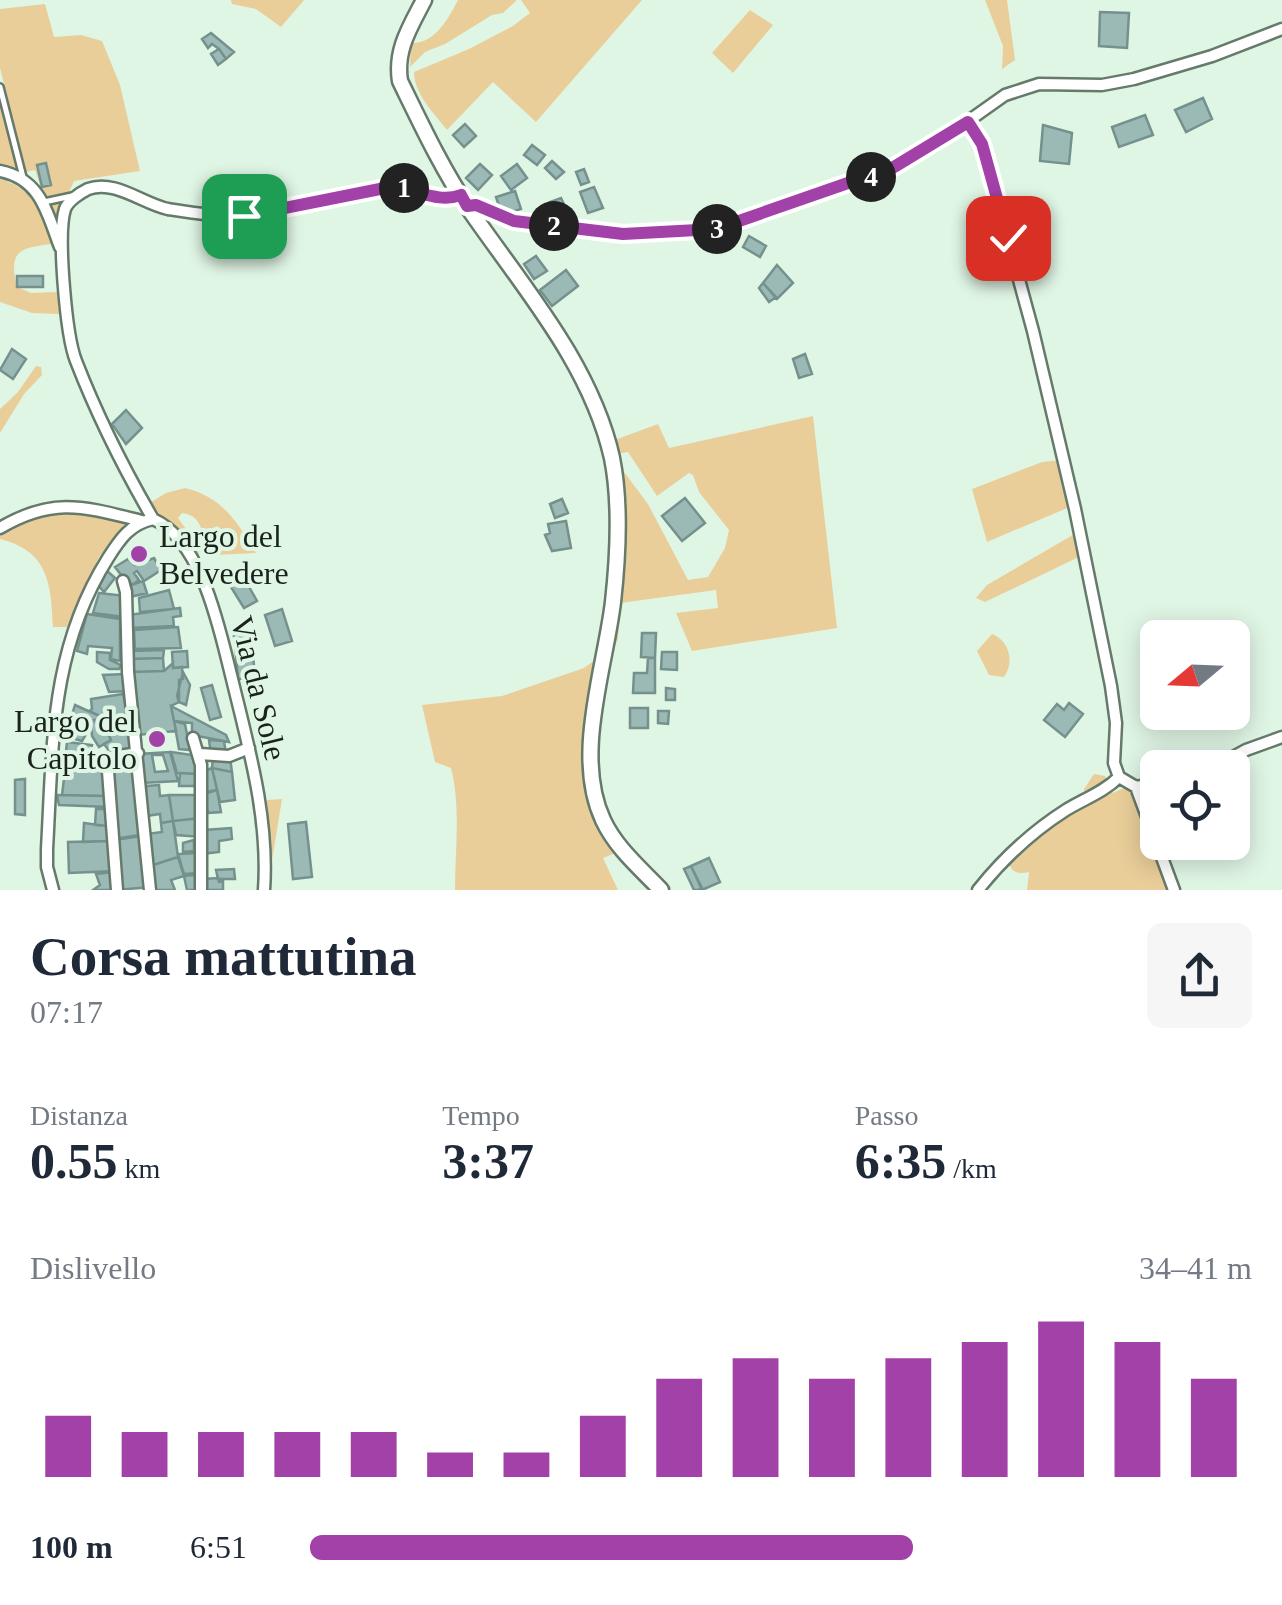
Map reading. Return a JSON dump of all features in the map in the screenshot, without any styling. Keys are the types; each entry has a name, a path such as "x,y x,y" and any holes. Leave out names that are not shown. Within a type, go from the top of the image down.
{"main road":[{"path":"424,0 400,48 400,82 464,200 529,291 578,373 605,432 616,488 616,532 613,601 592,724 595,796 616,844 660,890"}],"street":[{"path":"148,520 74,358 66,322 62,253 65,210 70,201 88,189 105,187 163,208 244,216 390,187 411,188 438,199 464,200 514,221 623,234 716,229 894,167 1005,96 1038,84 1102,85 1134,80 1282,29"},
{"path":"968,122 982,144 1063,454 1111,686 1116,723 1114,763 1120,778 1136,788 1174,890"},
{"path":"0,171 23,176 42,200 62,253"},
{"path":"0,528 25,513 57,506 148,520"},
{"path":"53,890 47,849 62,661 94,579 122,536 148,520"},
{"name":"Via da Sole","path":"148,520 162,523 188,553 221,625 250,748 262,821 264,890"},
{"path":"123,580 150,888"},
{"path":"194,738 200,754 202,890"},
{"path":"1246,750 1282,738"},
{"path":"200,754 229,756 250,748"},
{"path":"117,890 107,761 138,753"},
{"path":"978,890 1023,842 1120,778"},
{"path":"1136,788 1140,787"}],"lane":[{"path":"0,88 23,176"},
{"path":"42,200 55,202 88,189"},
{"path":"90,763 107,761"}],"shaded area":[{"path":"231,0 304,0 281,27 256,9 232,4"},
{"path":"458,0 517,0 503,13 492,15 425,52 410,67 411,43 434,35"},
{"path":"521,0 642,0 536,122 493,82 447,130 421,96 414,72 513,26 530,13"},
{"path":"985,0 1007,0 1015,60 1002,69 1003,46"},
{"path":"45,4 54,37 81,35 102,41 120,85 140,171 74,181 54,226 35,170 26,172 0,68 0,9"},
{"path":"750,10 773,25 733,73 712,53"},
{"path":"0,93 19,168 17,173 0,168"},
{"path":"0,179 29,195 45,222 52,244 19,253 14,265 17,287 31,293 57,292 59,314 32,313 0,302"},
{"path":"36,366 41,367 42,375 24,394 0,433 0,409"},
{"path":"813,416 837,628 692,651 676,613 718,608 716,590 620,603 618,639 612,653 608,647 618,464 648,504 688,580 708,577 725,548 729,530 699,492 693,475 689,473 657,496 628,452 616,454 612,441 658,424 669,448"},
{"path":"1061,460 1072,506 987,542 972,489 1042,462"},
{"path":"185,488 219,504 256,553 213,555 199,523 182,513 178,518 197,544 202,573 148,504"},
{"path":"69,510 131,521 99,557 67,627 53,627 51,597 38,561 29,552 0,539 0,533 33,517"},
{"path":"1078,532 1083,555 985,602 976,598 987,585"},
{"path":"992,634 1003,641 1009,652 1004,677 989,675 977,651"},
{"path":"595,660 600,665 588,757 618,852 603,858 618,890 455,890 454,783 451,768 435,762 422,705 502,696 584,668"},
{"path":"1094,774 1105,776 1113,793 1130,785 1140,812 1140,860 1158,860 1169,890 1027,890 1029,872 1017,873 1009,864 1085,794"},
{"path":"282,799 271,867 267,800"}],"building":[{"path":"1100,12 1129,13 1127,48 1099,46"},
{"path":"211,33 234,52 226,59 219,49 212,44 208,48 202,39"},
{"path":"219,49 226,59 218,65 211,54"},
{"path":"1203,98 1212,119 1186,132 1175,110"},
{"path":"1145,115 1153,135 1119,147 1112,127"},
{"path":"465,124 476,136 464,147 453,135"},
{"path":"1043,125 1072,133 1069,164 1040,161"},
{"path":"532,145 545,155 537,165 524,155"},
{"path":"552,161 564,172 556,179 545,168"},
{"path":"46,163 51,185 42,187 37,165"},
{"path":"480,164 492,175 478,190 466,178"},
{"path":"517,164 527,178 511,190 501,176"},
{"path":"584,169 589,182 581,185 576,172"},
{"path":"594,187 603,208 588,213 580,192"},
{"path":"515,191 521,209 502,215 496,197"},
{"path":"561,198 568,213 550,219 546,208"},
{"path":"749,236 766,246 760,257 743,247"},
{"path":"536,256 547,271 534,279 524,264"},
{"path":"777,265 793,283 777,299 763,283"},
{"path":"566,270 578,286 552,306 540,290"},
{"path":"17,276 43,276 43,287 17,287"},
{"path":"763,283 776,297 769,302 759,288"},
{"path":"12,349 26,359 13,379 0,370"},
{"path":"805,354 812,374 799,378 793,359"},
{"path":"126,410 142,428 126,444 112,424"},
{"path":"685,498 705,523 682,541 662,516"},
{"path":"562,499 568,513 555,518 550,504"},
{"path":"566,521 571,548 552,551 545,535 550,533 548,524"},
{"path":"154,558 161,570 144,581 137,571 134,573 139,580 132,585 115,567 128,559 135,565"},
{"path":"106,570 115,578 104,592 96,583"},
{"path":"243,576 257,601 244,608 229,584"},
{"path":"143,581 147,593 130,597 128,586"},
{"path":"169,590 174,609 140,612 139,598"},
{"path":"99,593 126,596 124,617 93,613"},
{"path":"180,608 181,616 173,617 174,626 129,628 128,615"},
{"path":"282,609 292,641 275,646 265,615"},
{"path":"87,614 120,619 120,661 111,659 112,648 88,646 87,654 77,651"},
{"path":"243,626 245,644 235,645 233,627"},
{"path":"178,627 181,648 135,649 134,630"},
{"path":"642,633 656,633 655,658 641,657"},
{"path":"252,643 255,677 238,679 235,645"},
{"path":"164,650 163,658 130,659 129,651"},
{"path":"187,651 188,667 173,668 172,652"},
{"path":"97,652 110,653 110,660 121,665 119,669 109,669 97,662"},
{"path":"662,652 677,652 677,670 661,669"},
{"path":"163,658 164,671 130,672 130,659"},
{"path":"648,658 655,658 655,693 633,693 634,673 647,673"},
{"path":"173,663 173,668 182,667 183,679 179,680 179,702 171,706 176,731 139,735 130,672 164,671"},
{"path":"183,672 190,685 186,705 177,696"},
{"path":"125,674 127,691 109,692 103,675"},
{"path":"212,685 221,717 210,720 201,688"},
{"path":"666,688 675,689 675,700 666,700"},
{"path":"123,694 128,714 104,718 89,711 91,699"},
{"path":"1069,703 1083,714 1065,737 1044,720 1057,704 1064,710"},
{"path":"75,705 104,718 94,720 100,729 105,727 111,740 99,747 91,726 82,741 71,738 74,728 69,725"},
{"path":"171,706 226,735 229,742 192,735 192,723 174,721"},
{"path":"630,708 648,708 648,728 630,728"},
{"path":"658,711 669,711 668,724 658,723"},
{"path":"129,720 134,750 125,753 118,746 110,752 104,744 111,740 105,727"},
{"path":"70,721 74,728 71,738 57,734 58,722"},
{"path":"174,721 185,724 190,750 179,749"},
{"path":"209,740 224,741 226,754 211,755"},
{"path":"67,742 92,745 89,765 65,761"},
{"path":"170,752 178,781 142,783 139,754","holes":["152,755 163,755 168,771 155,772"]},
{"path":"171,752 199,756 197,774 177,773"},
{"path":"137,754 146,834 114,839 108,759"},
{"path":"213,757 230,758 232,772 212,768"},
{"path":"66,762 105,766 106,796 62,795"},
{"path":"212,768 232,772 235,800 220,802"},
{"path":"212,768 217,790 205,792 204,771"},
{"path":"180,773 197,774 197,786 179,786"},
{"path":"25,779 25,815 15,814 15,780"},
{"path":"159,785 160,796 169,795 173,821 161,823 160,814 146,816 143,793 146,786"},
{"path":"217,790 221,812 209,813 204,794"},
{"path":"57,795 106,796 109,807 59,805"},
{"path":"169,795 201,795 201,818 173,821"},
{"path":"96,809 110,809 110,826 95,825"},
{"path":"201,818 201,837 176,835 173,821"},
{"path":"173,821 178,857 150,866 147,834 162,832 161,823"},
{"path":"306,822 312,877 293,879 288,824"},
{"path":"84,823 107,826 108,841 83,842"},
{"path":"231,828 232,839 219,841 219,852 202,854 204,830"},
{"path":"147,835 150,887 117,890 115,840"},
{"path":"194,840 194,851 183,852 183,843"},
{"path":"108,841 115,871 69,873 68,842"},
{"path":"198,853 199,873 184,874 178,854"},
{"path":"178,857 184,876 171,880 175,890 151,890 150,866"},
{"path":"709,858 720,882 702,890 691,866"},
{"path":"691,866 702,888 698,890 694,890 684,869"},
{"path":"234,869 235,879 218,879 216,870"},
{"path":"113,872 115,890 93,890 100,885 96,874"},
{"path":"201,874 201,890 187,890 184,876"},
{"path":"204,879 223,881 223,890 204,890"}],"place":[{"name":"Largo del Belvedere","path":"139,554"},
{"name":"Largo del Capitolo","path":"157,739"}],"route":[{"path":"244,216 390,187 411,188 438,199 461,195 467,206 476,205 514,221 623,234 716,229 894,167 968,122 982,144 1008,238"}]}
